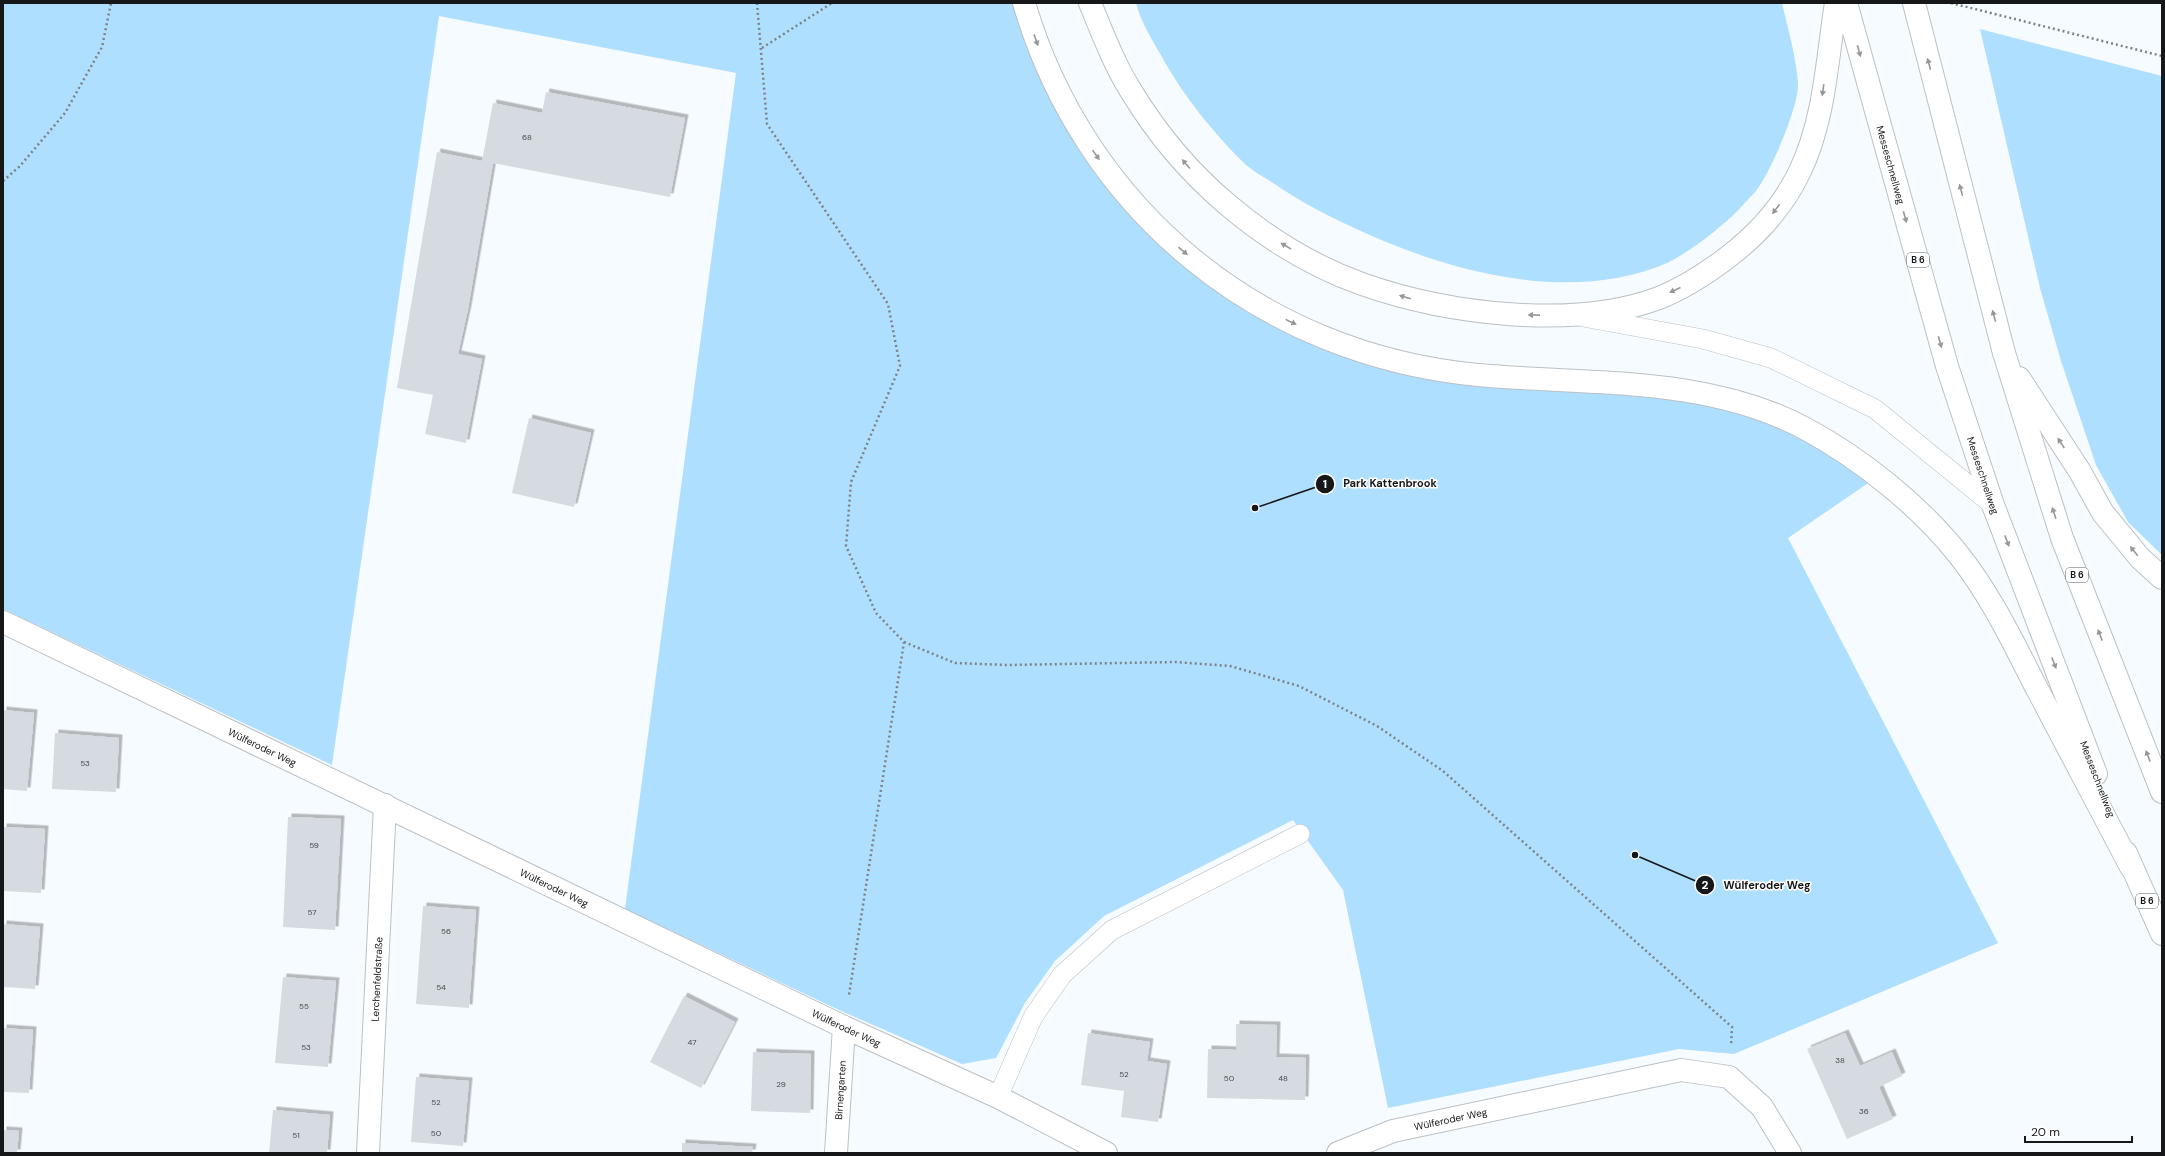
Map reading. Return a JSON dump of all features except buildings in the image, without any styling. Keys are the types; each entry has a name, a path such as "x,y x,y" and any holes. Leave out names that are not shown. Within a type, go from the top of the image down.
{"main road":[{"path":"1024,3 1041,52 1064,102 1088,143 1120,188 1155,226 1197,263 1248,300 1290,322 1337,343 1385,359 1436,369 1478,375 1644,384 1729,400 1769,412 1806,428 1877,477 1916,509 1958,554 1996,609 2131,867"},
{"path":"1090,3 1105,40 1130,90 1161,135 1192,171 1229,206 1273,238 1327,269 1362,284 1413,299 1467,309 1505,313 1572,315 1619,309 1658,298 1693,282 1753,238 1777,208 1800,172 1812,140 1822,104 1842,7"},
{"name":"B 6","path":"1914,3 2004,353 2062,538 2162,792"},
{"name":"Messeschnellweg","path":"1842,7 1947,366 1993,505 2131,867 2162,934"},
{"path":"2004,353 2079,470 2103,513 2140,558 2162,578"},
{"name":"Wülferoder Weg","path":"3,622 844,1027 998,1097 1106,1153"},
{"name":"Lerchenfeldstraße","path":"368,1153 385,805"},
{"name":"Birnengarten","path":"836,1153 844,1027"},
{"name":"Wülferoder Weg","path":"1338,1153 1393,1131 1681,1070 1729,1077"},
{"path":"1729,1077 1762,1107 1790,1153"}],"lane":[{"path":"1572,315 1702,340 1771,358 1875,408 1993,505"},
{"path":"998,1097 1033,1017 1062,975 1112,930 1300,834"}],"path":[{"path":"3,181 20,166 65,113 102,47 111,3"},
{"path":"757,3 762,48 767,124 888,304 900,366 851,482 846,546 876,614 904,642 955,663 1008,665 1176,662 1230,666 1299,686 1377,726 1443,770 1732,1027 1729,1077"},
{"path":"762,48 832,3"},
{"path":"1951,3 2162,56"},
{"path":"844,1027 904,642"}],"shaded area":[{"path":"3,3 1024,3 1064,102 1197,263 1385,359 1729,400 1877,477 1788,538 1998,943 1734,1054 1679,1049 1388,1108 1343,890 1293,820 1104,916 1055,961 1025,1003 996,1058 962,1064 839,1010 625,909 736,73 439,16 332,765 3,609"},
{"path":"1136,3 1782,3 1796,63 1798,83 1797,94 1783,138 1769,169 1756,191 1727,221 1686,252 1667,263 1629,276 1589,282 1547,282 1506,277 1465,268 1424,256 1386,242 1309,205 1249,167 1211,128 1190,102 1148,32"},
{"path":"1980,29 2162,76 2162,555 2128,522 2096,465 2061,361 2040,288"}],"place":[{"name":"Park Kattenbrook","path":"1255,508"},
{"name":"Wülferoder Weg","path":"1635,855"}]}
